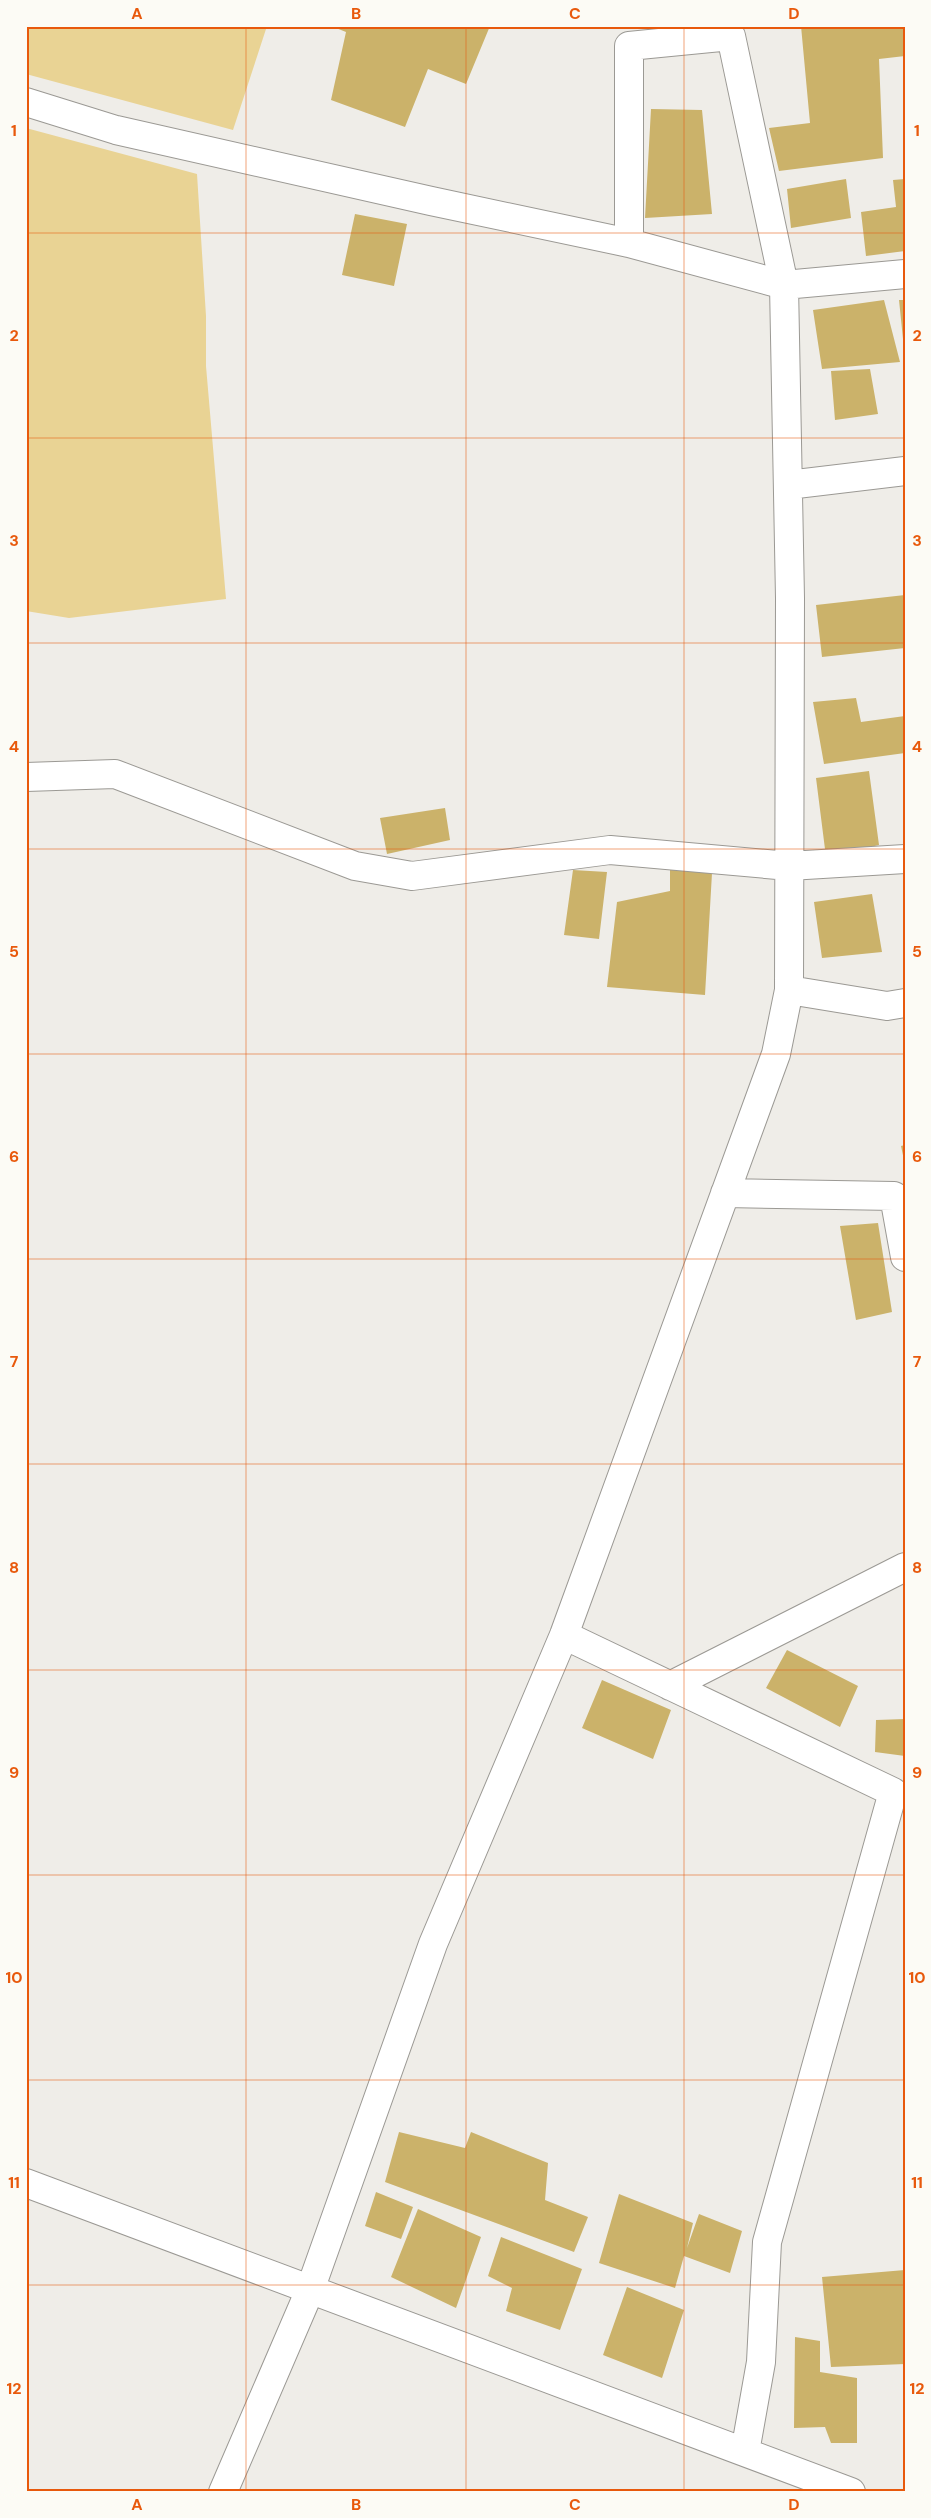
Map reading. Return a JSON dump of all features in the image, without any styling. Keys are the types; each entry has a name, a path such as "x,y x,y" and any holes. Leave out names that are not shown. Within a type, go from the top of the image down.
{"street":[{"path":"223,2492 310,2290 433,1944 564,1635 776,1054 789,990 790,598 784,285 731,36 628,36 629,243"},
{"path":"26,102 116,130 431,201 629,243 784,285 905,274"},
{"path":"788,485 905,471"},
{"path":"26,777 115,774 355,866 412,876 610,850 789,866 905,859"},
{"path":"789,990 887,1006 905,1003"},
{"path":"725,1193 894,1196 905,1257"},
{"path":"670,1686 905,1567"},
{"path":"564,1635 899,1793 767,2242 761,2362 745,2452"},
{"path":"26,2183 851,2492"}],"shaded area":[{"path":"26,26 267,26 233,130 26,74"},
{"path":"26,128 197,174 206,316 206,366 226,599 69,618 26,611"}],"building":[{"path":"331,26 490,26 466,84 428,69 405,127 331,100 346,32"},
{"path":"801,26 905,26 905,56 879,59 883,158 779,171 769,128 810,123"},
{"path":"651,109 702,110 712,214 645,218"},
{"path":"846,179 851,218 791,228 787,189"},
{"path":"905,179 905,251 866,256 861,212 896,207 893,180"},
{"path":"355,214 407,224 394,286 342,275"},
{"path":"884,300 900,362 822,369 813,310"},
{"path":"899,300 905,300 905,339 903,339"},
{"path":"870,369 878,414 835,420 831,371"},
{"path":"905,595 905,648 822,657 816,605"},
{"path":"856,698 861,722 905,716 905,753 824,764 813,702"},
{"path":"869,771 879,845 826,857 816,778"},
{"path":"445,808 450,840 387,854 380,818"},
{"path":"670,869 712,873 705,995 607,987 617,902 670,891"},
{"path":"573,870 607,872 599,939 564,935"},
{"path":"872,894 882,952 822,958 814,902"},
{"path":"905,1145 905,1160 904,1160 901,1146"},
{"path":"878,1223 892,1312 856,1320 840,1226"},
{"path":"787,1650 858,1686 840,1727 766,1688"},
{"path":"602,1680 671,1710 653,1759 582,1728"},
{"path":"905,1719 905,1756 875,1752 876,1720"},
{"path":"399,2132 465,2148 471,2132 548,2163 545,2200 588,2217 574,2252 385,2182"},
{"path":"376,2192 413,2207 401,2239 365,2226"},
{"path":"619,2194 693,2223 687,2248 699,2214 742,2231 730,2273 684,2256 675,2288 599,2263"},
{"path":"418,2209 481,2237 456,2308 391,2277"},
{"path":"501,2237 582,2269 560,2330 506,2311 512,2288 488,2276"},
{"path":"905,2270 905,2364 831,2367 822,2277"},
{"path":"627,2287 684,2310 662,2378 603,2355"},
{"path":"795,2337 820,2341 820,2372 857,2378 857,2443 831,2443 825,2427 794,2428"}]}
